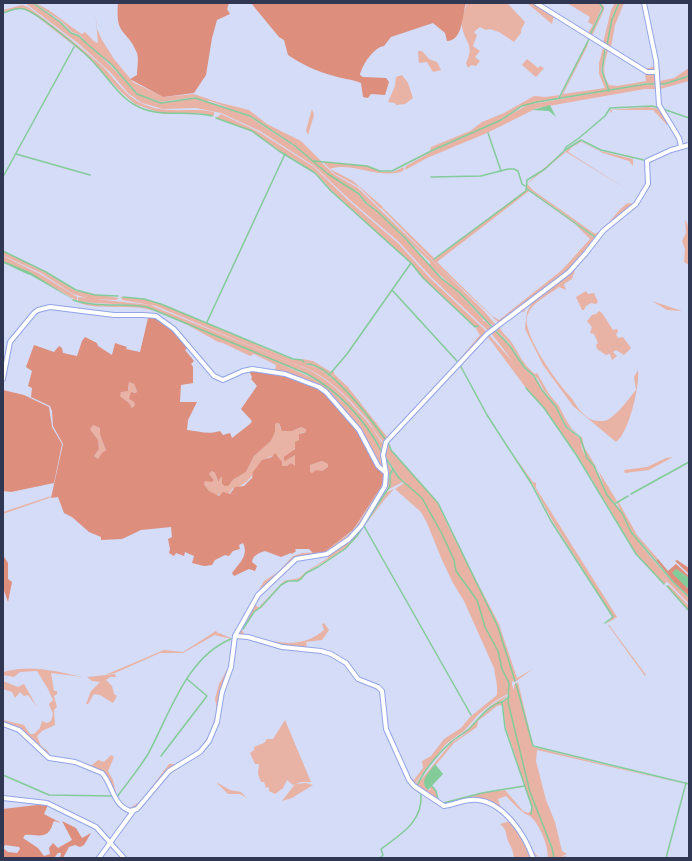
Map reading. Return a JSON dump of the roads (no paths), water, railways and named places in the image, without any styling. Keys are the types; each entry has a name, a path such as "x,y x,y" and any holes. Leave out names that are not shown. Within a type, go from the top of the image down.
{"street":[{"path":"536,3 647,72 658,72"},
{"path":"644,3 658,72 660,109 679,138 681,146"},
{"path":"99,858 134,810 142,804 168,771 200,752 209,741 217,722 222,692 231,667 235,636 258,595 292,563 302,558 327,554 356,533 383,492 387,479 383,455 386,442 490,331 569,272 603,231 636,204 648,184 647,161 681,146 689,145"},
{"path":"3,379 10,342 38,310 56,307 114,315 151,315 161,319 174,329 214,376 223,380 248,370 272,371 296,377 323,389 359,430 378,466 386,473"},
{"path":"235,636 248,637 282,647 321,651 340,658 358,679 378,687 382,691 386,729 406,774 414,786 444,806 478,800 496,808 517,828 533,858"},
{"path":"3,724 19,730 49,758 75,762 102,773 115,798 127,810 134,810"},
{"path":"3,798 47,803 96,827 124,858"}],"waterway":[{"path":"33,3 60,22 71,33 79,36 111,64 137,94 161,103 195,98 250,116 295,146 328,174 359,194 366,203 377,211 405,238 441,278 460,293 510,346 524,367 534,376 542,390 556,407 566,427 580,437 587,458 594,466 607,495 622,513 631,532 674,583 689,597"},
{"path":"590,35 603,8 599,3"},
{"path":"607,45 612,19 619,3"},
{"path":"3,13 19,8 31,12 40,18 62,34 82,52 96,65 119,92 135,105 154,112 192,113 212,116"},
{"path":"559,98 589,39"},
{"path":"3,177 74,47"},
{"path":"605,50 602,71 609,91"},
{"path":"314,161 367,166 380,171 392,171 431,151 501,120 522,106 537,102 646,84 664,84 689,76"},
{"path":"434,259 526,191 527,180 545,169 564,151 566,147 605,116 610,108 652,106 659,108"},
{"path":"663,109 689,118"},
{"path":"216,118 252,131 279,151 315,173 331,191 411,263"},
{"path":"488,133 501,171"},
{"path":"565,150 581,140 601,150 644,160"},
{"path":"16,154 90,175"},
{"path":"207,322 285,154"},
{"path":"431,177 481,176 508,169 514,169 518,171 522,184 525,186"},
{"path":"527,189 595,237"},
{"path":"3,251 46,272 76,290 95,295 118,296"},
{"path":"3,262 13,266"},
{"path":"392,290 411,263 423,278 475,327 478,326"},
{"path":"16,268 29,274"},
{"path":"329,375 347,354 392,290 457,361"},
{"path":"123,297 144,299 161,304 293,359 302,360 304,362"},
{"path":"73,300 101,305 129,305 147,307 307,374 330,389 350,407 368,429 382,452"},
{"path":"307,364 316,366 338,382 361,407 385,439"},
{"path":"460,365 487,415 531,483 551,521 613,617 605,623"},
{"path":"526,388 544,408 577,456 636,554 664,584"},
{"path":"388,442 391,450 438,503 498,627 515,681"},
{"path":"385,457 399,478 422,498 442,534 454,560 456,571 477,600 485,627 498,651 502,669 509,683 508,702 530,792 552,848 554,858"},
{"path":"631,494 689,462"},
{"path":"243,629 254,612 261,607 281,585 288,581 297,581 301,579 306,573 345,549 357,536 390,486 390,474 393,469"},
{"path":"616,503 628,496"},
{"path":"364,526 471,715"},
{"path":"667,586 689,611"},
{"path":"117,797 148,754 180,689 190,673 202,659 215,648 231,639"},
{"path":"161,756 207,696 187,679"},
{"path":"516,684 533,746 689,784"},
{"path":"509,697 502,702 505,728 532,807 531,814"},
{"path":"417,786 428,768 446,746 469,729 488,709 497,703 502,702"},
{"path":"3,775 49,795 112,796"},
{"path":"666,858 686,783"},
{"path":"431,785 436,791 438,800"},
{"path":"443,803 482,793 524,786"},
{"path":"380,858 383,855 381,849 403,832 414,820 421,804 421,794 415,789"}]}
